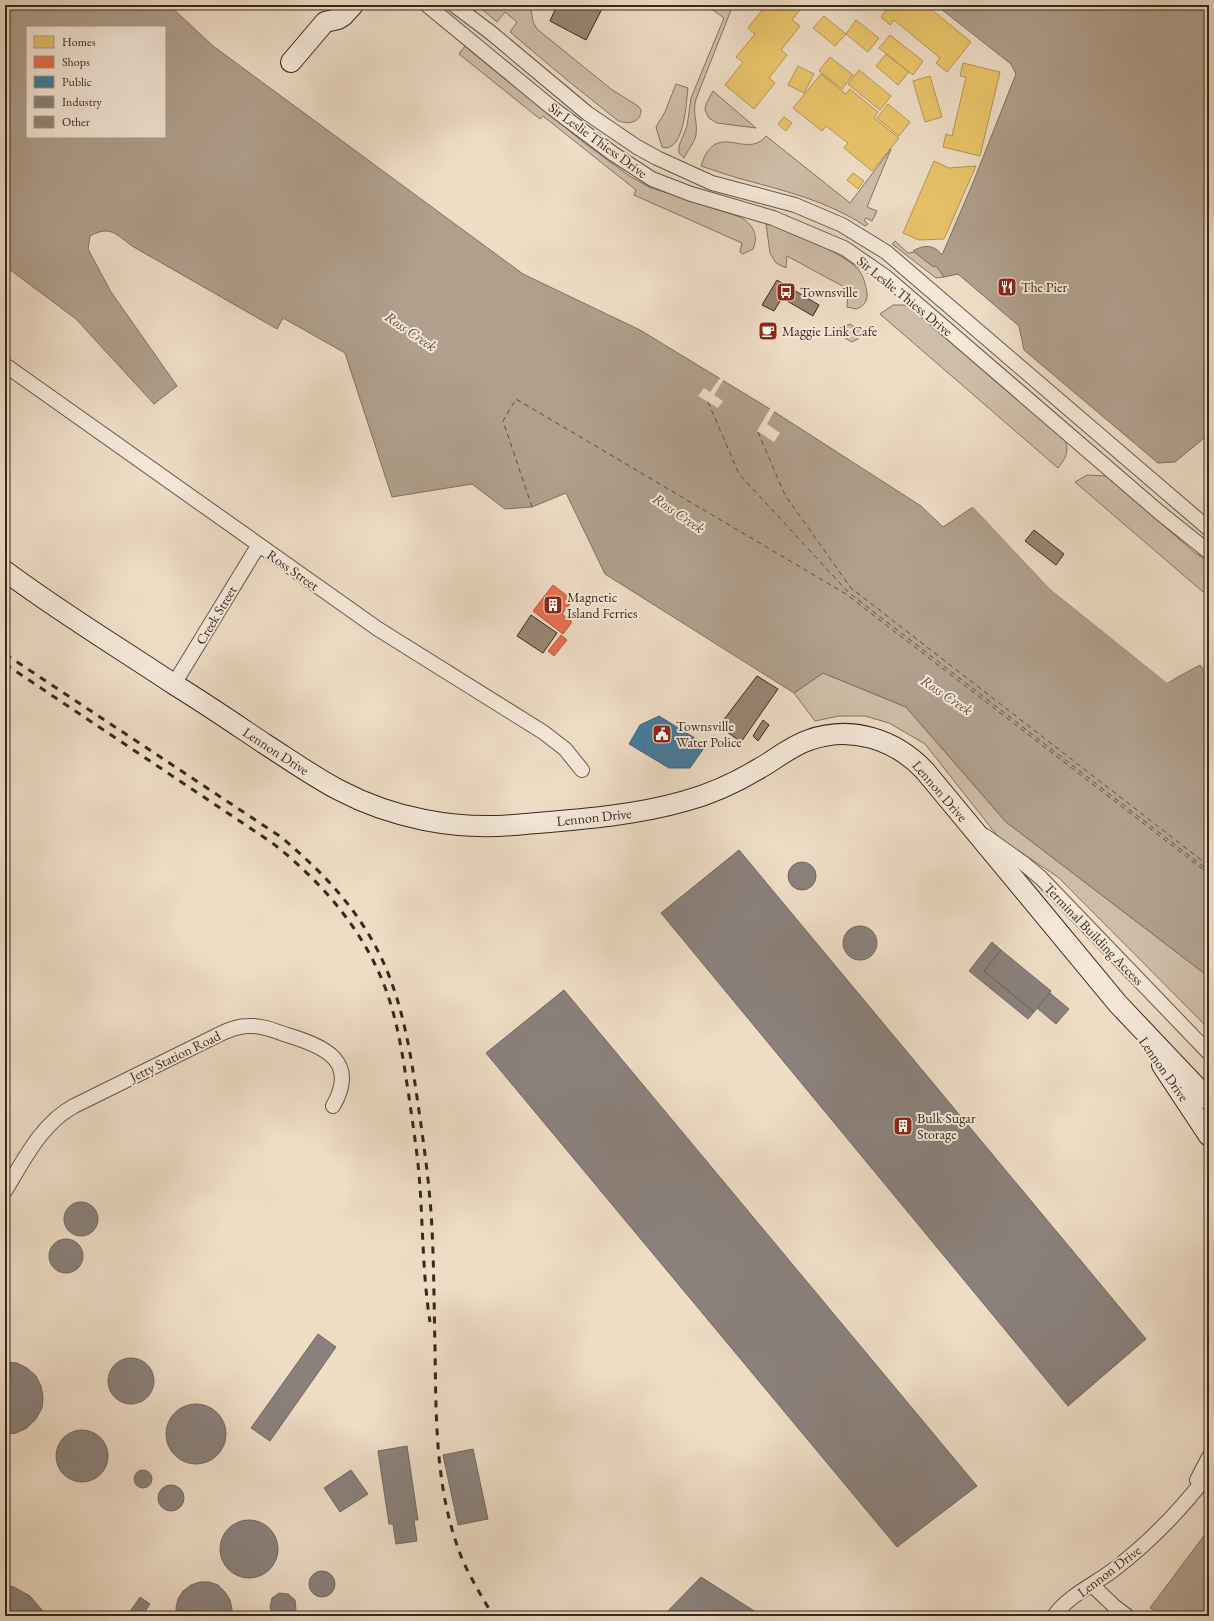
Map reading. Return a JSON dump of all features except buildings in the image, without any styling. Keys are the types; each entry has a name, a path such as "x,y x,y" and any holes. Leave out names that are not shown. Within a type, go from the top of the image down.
{"street":[{"path":"291,62 325,14 338,19 343,16 353,5"},
{"name":"Sir Leslie Thiess Drive","path":"427,5 552,107 612,153 652,179 691,194 773,218 844,248 886,278 1159,512 1209,552"},
{"name":"Sir Leslie Thiess Drive","path":"454,5 490,32 587,113 637,147 657,158 712,182 795,205 842,226 886,252 1209,529"},
{"name":"Ross Street","path":"5,365 378,630 543,732 565,749 582,770"},
{"name":"Creek Street","path":"174,684 258,546"},
{"name":"Lennon Drive","path":"5,571 47,602 305,770 342,792 388,811 437,823 500,826 592,818 651,810 688,800 734,782 807,740 828,735 850,734 861,735 886,742 907,754 925,771 1118,1004 1209,1100"},
{"name":"Terminal Building Access","path":"970,825 1023,863 1041,878 1209,1053"},
{"name":"Lennon Drive","path":"1118,1004 1208,1132"},
{"name":"Jetty Station Road","path":"5,1191 42,1134 59,1114 214,1037 236,1028 247,1026 258,1027 308,1041 324,1048 335,1060 342,1075 342,1088 333,1106"},
{"name":"Lennon Drive","path":"1164,1526 1184,1500 1209,1457"},
{"name":"Lennon Drive","path":"1054,1616 1065,1604 1127,1559 1164,1526 1209,1473"},
{"path":"1092,1585 1115,1607 1127,1616"}],"shaded area":[{"path":"477,5 524,5 531,9 533,22 537,29 611,89 638,106 641,110 639,118 636,121 629,123 617,120 510,32 517,22 505,12 497,22"},
{"path":"706,5 733,5 696,99 696,135 684,158 679,153 679,146 687,126 691,98 724,18"},
{"path":"465,46 583,142 628,175 649,187 740,217 745,220 754,230 755,244 753,249 743,254 740,252 742,243 634,195 636,190 543,116 540,119 459,54"},
{"path":"676,84 688,88 685,113 681,132 677,140 666,148 662,147 656,127 665,112"},
{"path":"713,91 756,128 717,123 709,118 705,110 706,104"},
{"path":"766,136 850,203 891,149 867,207 877,211 872,221 866,218 864,220 868,224 865,226 837,210 807,198 701,166 707,152 715,145 723,142 750,144 758,142"},
{"path":"766,224 785,229 828,249 857,268 861,273 867,290 867,299 861,307 856,309 847,307 848,289 787,256 786,268 776,263 770,253"},
{"path":"895,241 908,253 915,252 932,266 937,266 944,277 936,278 892,244"},
{"path":"893,305 912,307 1064,438 1067,450 1063,461 1058,468 880,314"},
{"path":"850,324 863,332 858,339 852,342 833,331"},
{"path":"1087,475 1105,476 1112,480 1195,553 1209,561 1209,597 1075,482"},
{"path":"823,673 906,707 1006,822 1209,977 1209,1029 1058,877 999,838 925,744 889,723 865,716 839,716 815,721 794,693"}],"water":[{"name":"Ross Creek","path":"5,5 169,5 213,46 523,274 640,330 770,409 921,506 943,527 973,507 1050,589 1167,683 1200,665 1209,676 1209,977 1006,822 906,707 823,673 794,693 605,574 566,493 532,507 505,509 472,484 392,497 345,353 283,318 277,329 108,231 103,231 90,236 88,249 111,292 177,386 154,404 76,319 5,266"},
{"path":"936,5 1209,5 1209,434 1175,462 1158,463 1024,350 1019,326 958,274 944,277 937,267 932,266 913,251 921,247 933,247 942,255 972,185 1016,74 1011,64"},
{"path":"1209,1529 1209,1616 1166,1616 1150,1608"}],"pier":[{"path":"721,377 724,379 714,395 723,401 718,408 698,396 704,388 710,392"},
{"path":"771,407 775,410 767,424 780,433 774,442 757,431"},
{"path":"973,505 1051,587 1167,680 1174,677 1175,678 1167,683 1050,589 973,507 970,507"}],"ferry route":[{"path":"532,507 503,421 516,399 846,594 1209,874"},
{"path":"708,402 739,474 848,592 1209,871"},
{"path":"758,432 785,495 851,588 1209,866"}],"railway":[{"path":"5,654 281,837 305,858 338,892 366,930 378,950 395,992 407,1036 415,1081 426,1166 433,1244 438,1447 444,1497 460,1554 473,1581 493,1616"},
{"path":"5,664 271,842 291,858 327,894 358,935 382,980 391,1005 402,1050 418,1164 430,1322"}],"place":[{"name":"The Pier","path":"1007,287"},
{"name":"Townsville","path":"786,292"},
{"name":"Maggie Link Cafe","path":"768,331"},
{"name":"Magnetic Island Ferries","path":"553,605"},
{"name":"Townsville Water Police","path":"662,734"},
{"name":"Bulk Sugar Storage","path":"903,1126"}]}
